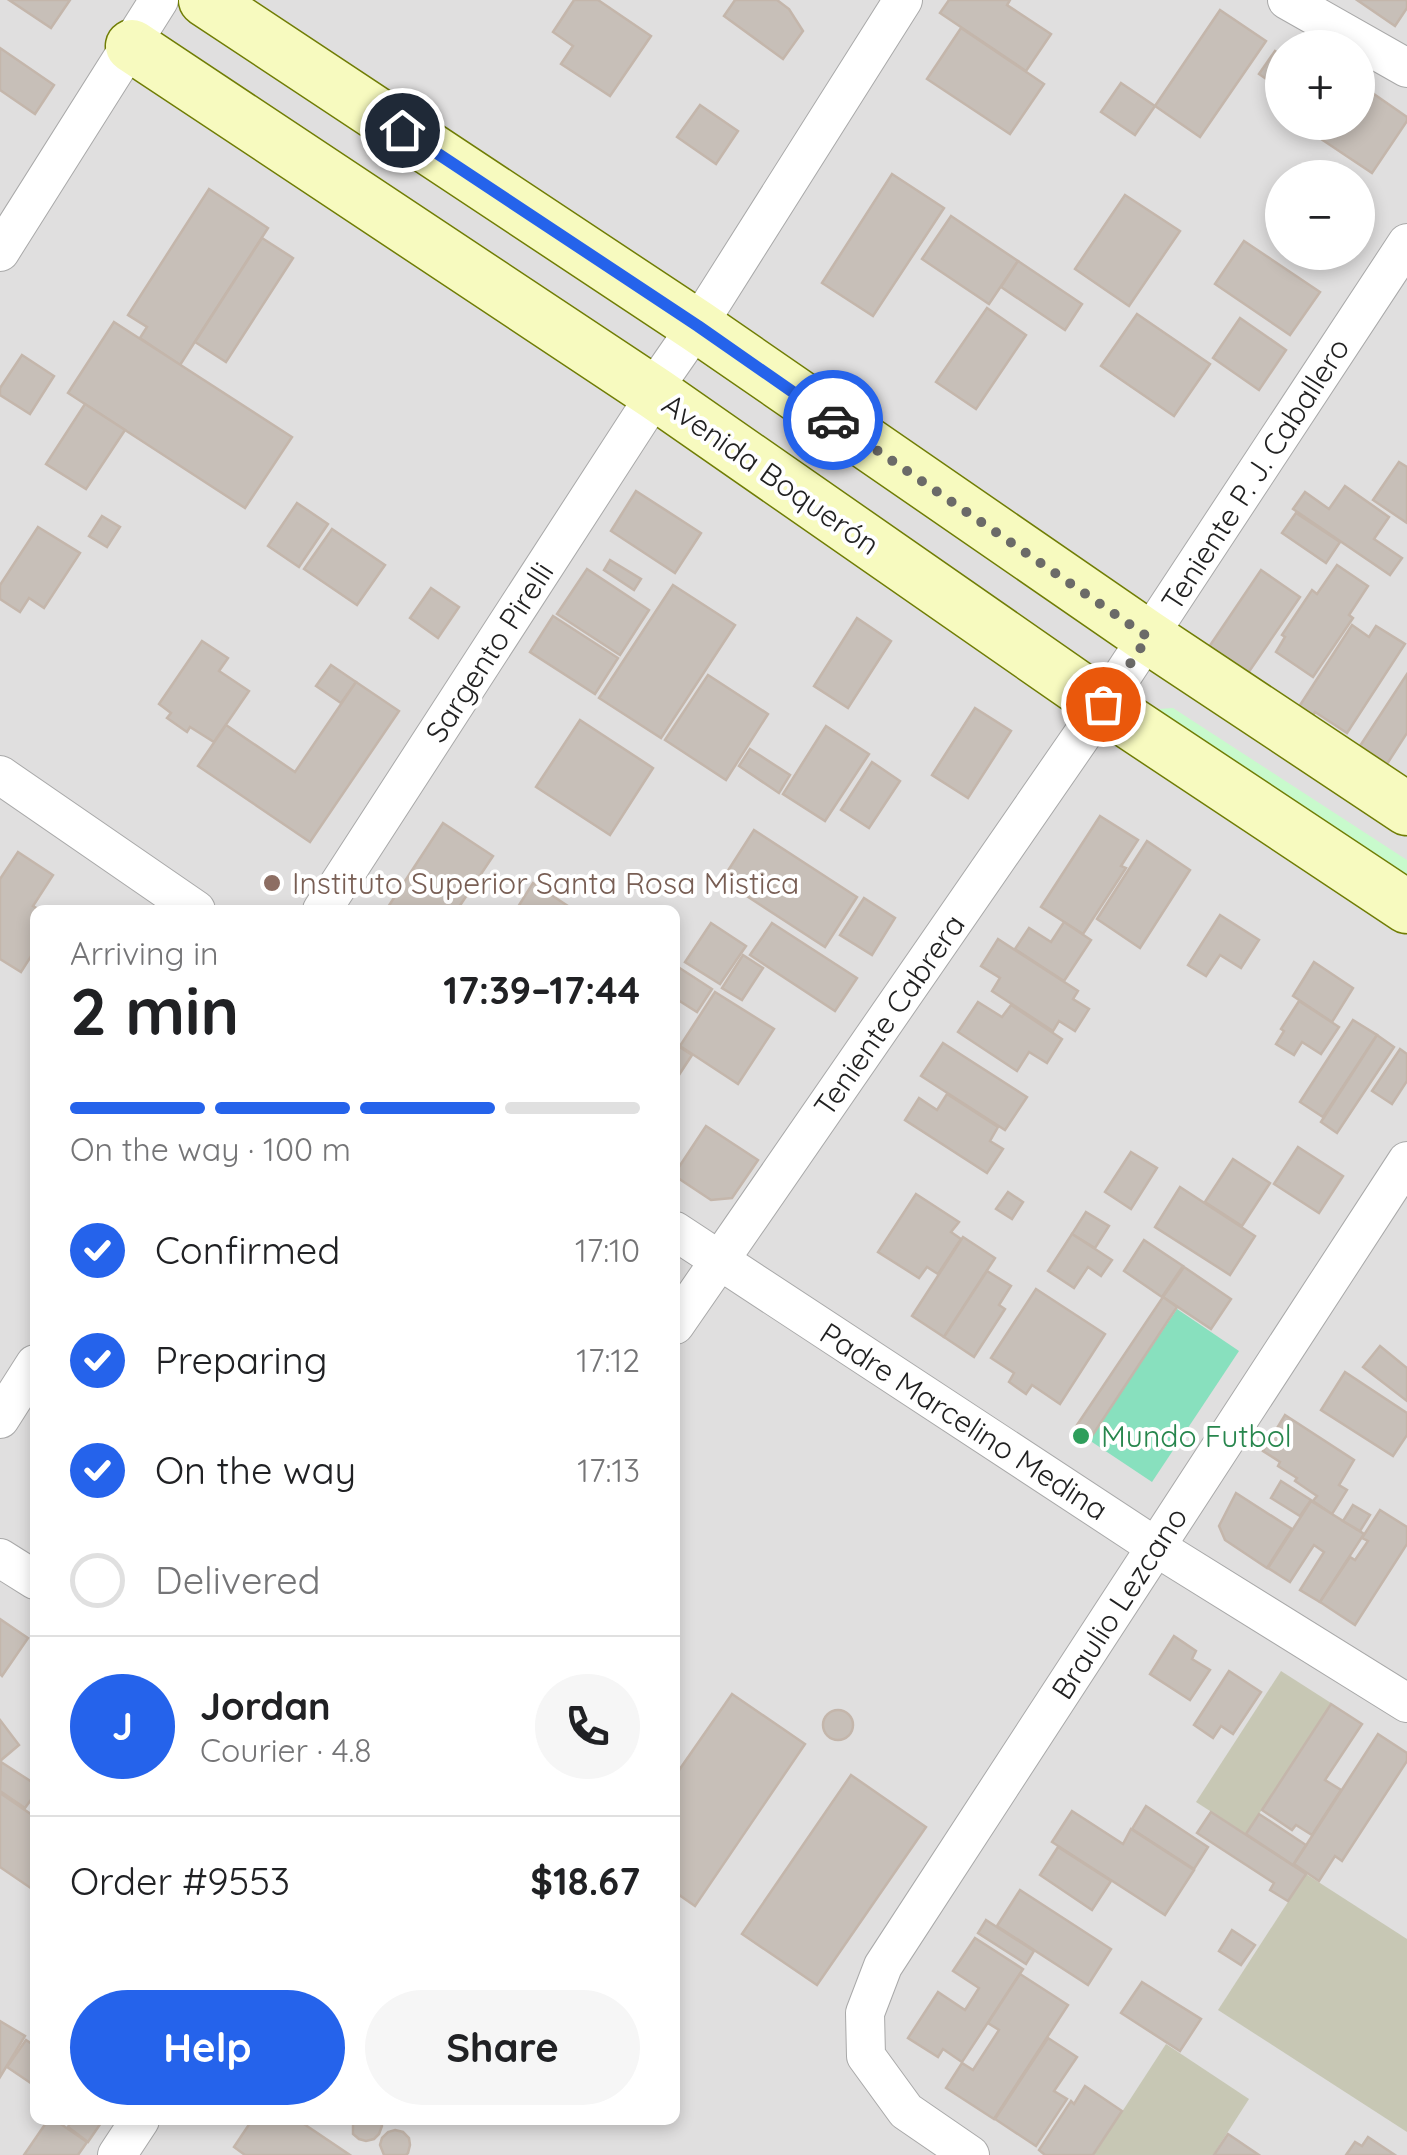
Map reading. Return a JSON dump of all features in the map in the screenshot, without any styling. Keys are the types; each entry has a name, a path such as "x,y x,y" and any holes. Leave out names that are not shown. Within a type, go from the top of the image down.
{"street":[{"path":"0,252 159,0"},
{"path":"205,0 698,326 1148,637 1407,809"},
{"path":"698,326 903,0"},
{"path":"1287,0 1407,68"},
{"name":"Avenida Boquerón","path":"132,46 656,394 1103,704 1407,907"},
{"name":"Teniente P. J. Caballero","path":"1103,704 1407,243"},
{"name":"Sargento Pirelli","path":"325,905 656,394 652,391 698,326"},
{"name":"Teniente Cabrera","path":"680,1318 1103,704"},
{"path":"0,775 189,905"},
{"name":"Braulio Lezcano","path":"970,2155 906,2111 866,2056 865,2013 882,1966 1407,1161"},
{"name":"Padre Marcelino Medina","path":"680,1234 1156,1547 1407,1704"},
{"path":"0,1419 30,1372"},
{"path":"0,1558 30,1577"},
{"path":"117,2155 137,2125"}],"shaded area":[{"path":"0,0 1407,0 1407,2155 0,2155"},
{"path":"1281,1671 1331,1703 1246,1834 1196,1802"},
{"path":"1306,1874 1407,1939 1407,2132 1218,2010"},
{"path":"1166,2044 1249,2099 1213,2155 1094,2155"}],"green space":[{"path":"1173,708 1407,860 1407,913 1150,715 1159,709"},
{"path":"1177,1309 1239,1351 1152,1482 1089,1440"}],"building":[{"path":"9,0 70,0 51,28"},
{"path":"574,0 598,0 651,36 610,96 561,64 573,46 553,32"},
{"path":"735,0 777,0 789,9 803,31 783,59 724,16"},
{"path":"949,0 1010,0 1007,5 1051,34 1026,71 940,13"},
{"path":"1357,0 1407,0 1407,8 1395,26"},
{"path":"1220,10 1265,40 1200,137 1155,106"},
{"path":"961,28 1044,84 1010,134 927,79"},
{"path":"0,48 54,85 35,114 0,90"},
{"path":"1121,83 1155,106 1135,135 1101,112"},
{"path":"1375,95 1407,117 1375,169 1375,160 1352,160 1322,140 1375,140"},
{"path":"700,105 738,131 716,164 677,137"},
{"path":"892,174 944,208 873,316 822,283"},
{"path":"209,189 268,228 180,365 140,338 147,327 128,315"},
{"path":"1125,195 1180,231 1129,306 1075,269"},
{"path":"951,216 1018,261 989,304 922,259"},
{"path":"262,238 293,258 226,362 195,342"},
{"path":"1244,241 1265,255 1265,270 1287,270 1320,292 1290,335 1215,284"},
{"path":"1018,261 1082,304 1065,330 1001,287"},
{"path":"987,308 1026,335 976,409 936,382"},
{"path":"1137,314 1210,364 1174,416 1101,366"},
{"path":"1240,318 1286,350 1259,390 1213,358"},
{"path":"114,322 292,437 245,508 68,393"},
{"path":"22,355 54,376 30,414 0,395 0,388"},
{"path":"85,404 125,430 86,489 46,464"},
{"path":"1399,462 1407,467 1407,523 1373,500"},
{"path":"1345,486 1389,517 1374,539 1402,558 1390,575 1293,509 1305,492 1329,509"},
{"path":"636,491 701,533 675,573 611,531"},
{"path":"297,503 328,524 299,567 268,546"},
{"path":"1296,513 1340,542 1326,563 1282,533"},
{"path":"102,516 120,527 107,547 89,536"},
{"path":"38,527 80,553 44,608 29,598 20,612 0,599 0,585"},
{"path":"332,529 385,565 357,605 304,569"},
{"path":"610,560 641,579 634,590 604,570"},
{"path":"1337,565 1368,586 1349,615 1353,618 1313,677 1276,652 1285,637 1282,635 1312,590 1317,594"},
{"path":"587,569 649,610 620,655 557,614"},
{"path":"1261,570 1300,597 1246,676 1207,650"},
{"path":"673,585 735,625 661,738 599,698"},
{"path":"431,588 459,607 438,638 410,618"},
{"path":"553,616 618,658 595,694 530,652"},
{"path":"857,618 891,641 848,708 814,686"},
{"path":"1352,625 1369,637 1376,626 1405,644 1347,733 1315,712 1309,722 1295,713"},
{"path":"202,641 228,658 219,671 249,691 214,742 190,727 187,732 167,718 171,713 159,704"},
{"path":"331,665 356,682 341,703 316,686"},
{"path":"1407,674 1407,733 1387,764 1360,746"},
{"path":"708,675 768,714 726,780 665,740"},
{"path":"356,682 399,711 310,842 198,766 226,725 295,772"},
{"path":"975,708 1011,731 968,798 932,775"},
{"path":"580,720 653,768 610,835 536,787"},
{"path":"826,726 869,754 825,821 783,794"},
{"path":"750,749 790,775 779,793 739,766"},
{"path":"872,762 900,781 869,828 841,810"},
{"path":"1100,816 1138,840 1121,866 1126,868 1083,934 1041,907"},
{"path":"443,823 493,856 460,905 389,905"},
{"path":"754,830 857,897 825,947 722,880"},
{"path":"1147,841 1190,870 1140,948 1097,919"},
{"path":"18,852 53,875 30,905 30,958 21,972 0,959 0,879"},
{"path":"533,883 566,905 519,905"},
{"path":"864,898 895,918 872,955 840,935"},
{"path":"1220,915 1259,940 1241,968 1220,955 1206,976 1188,965"},
{"path":"1064,922 1091,940 1064,981 1015,949 1029,928 1051,942"},
{"path":"711,923 746,946 720,984 685,962"},
{"path":"772,923 857,978 835,1011 750,955"},
{"path":"998,939 1078,991 1073,999 1089,1009 1075,1031 1059,1021 1053,1031 992,991 1000,978 981,966"},
{"path":"743,955 763,968 742,1000 722,988"},
{"path":"1314,962 1353,988 1332,1022 1293,996"},
{"path":"680,968 712,989 697,1012 680,1001"},
{"path":"715,992 774,1029 738,1084 680,1046"},
{"path":"1299,1001 1339,1027 1321,1054 1302,1042 1294,1055 1276,1044"},
{"path":"978,1002 1002,1017 1011,1005 1062,1039 1047,1063 1029,1052 1017,1071 958,1032"},
{"path":"1353,1020 1377,1035 1323,1117 1300,1102"},
{"path":"1377,1035 1394,1047 1337,1133 1321,1122"},
{"path":"943,1043 1027,1097 1005,1130 921,1076"},
{"path":"680,1047 692,1055 680,1073"},
{"path":"1400,1049 1407,1054 1407,1081 1392,1104 1372,1091"},
{"path":"947,1094 998,1127 990,1141 1003,1149 987,1173 905,1120 919,1098 937,1110"},
{"path":"706,1126 758,1160 732,1198 711,1200 680,1179 680,1165"},
{"path":"1298,1147 1343,1176 1319,1213 1274,1184"},
{"path":"1131,1152 1157,1168 1131,1209 1105,1192"},
{"path":"1233,1159 1270,1183 1242,1226 1205,1202"},
{"path":"1180,1187 1255,1236 1230,1275 1155,1227"},
{"path":"1008,1192 1023,1202 1012,1219 996,1209"},
{"path":"916,1194 959,1222 951,1232 961,1239 938,1274 927,1267 919,1278 878,1252"},
{"path":"1086,1212 1109,1226 1095,1248 1072,1234"},
{"path":"1072,1234 1112,1260 1101,1276 1088,1267 1074,1288 1048,1271"},
{"path":"963,1237 995,1258 944,1337 912,1316"},
{"path":"1144,1240 1183,1266 1162,1297 1124,1271"},
{"path":"1184,1267 1231,1299 1211,1329 1163,1297"},
{"path":"987,1271 1011,1286 999,1305 1005,1309 974,1357 944,1337"},
{"path":"1036,1289 1105,1334 1060,1404 1032,1385 1026,1394 1009,1382 1014,1373 991,1358"},
{"path":"1163,1297 1177,1307 1088,1442 1073,1431"},
{"path":"1380,1346 1407,1368 1407,1401 1363,1367"},
{"path":"1345,1372 1407,1413 1407,1435 1393,1456 1321,1410"},
{"path":"1285,1415 1354,1460 1339,1485 1347,1490 1332,1514 1313,1501 1317,1496 1295,1481 1297,1478 1278,1466 1280,1462 1263,1451"},
{"path":"1281,1481 1311,1500 1300,1516 1271,1498"},
{"path":"1236,1493 1292,1529 1267,1568 1225,1540 1219,1526"},
{"path":"1311,1501 1364,1534 1320,1602 1300,1590 1324,1552 1314,1545 1290,1582 1268,1568"},
{"path":"1353,1505 1370,1515 1360,1531 1343,1521"},
{"path":"1380,1510 1407,1527 1407,1544 1355,1625 1320,1602 1350,1557 1355,1560 1368,1541 1362,1538"},
{"path":"0,1619 28,1638 2,1676 0,1674"},
{"path":"1174,1636 1196,1651 1192,1659 1210,1670 1190,1700 1150,1674"},
{"path":"1229,1671 1261,1692 1233,1734 1221,1726 1213,1738 1194,1725"},
{"path":"732,1694 805,1744 695,1906 680,1896 680,1769"},
{"path":"1331,1704 1362,1724 1325,1780 1341,1790 1312,1835 1296,1825 1292,1830 1262,1810"},
{"path":"838,1710 852,1719 853,1725 844,1739 838,1740 824,1731 823,1725 832,1711"},
{"path":"0,1720 19,1745 0,1761"},
{"path":"1378,1734 1407,1753 1407,1761 1342,1861 1335,1856 1319,1881 1294,1864"},
{"path":"1,1762 30,1781 30,1801 25,1808 0,1791"},
{"path":"851,1775 926,1827 817,1985 742,1934"},
{"path":"0,1793 30,1814 30,1888 0,1867"},
{"path":"1146,1806 1208,1847 1194,1869 1132,1829"},
{"path":"1072,1811 1123,1844 1131,1829 1194,1870 1165,1915 1052,1842"},
{"path":"1211,1812 1306,1874 1288,1901 1270,1890 1274,1883 1197,1833"},
{"path":"1259,1814 1306,1845 1293,1865 1246,1834"},
{"path":"1058,1847 1111,1881 1092,1910 1040,1875"},
{"path":"1020,1890 1111,1949 1088,1985 997,1926"},
{"path":"986,1920 1034,1951 1026,1964 978,1933"},
{"path":"1232,1930 1255,1945 1241,1965 1219,1951"},
{"path":"975,1938 1023,1969 962,2062 943,2049 938,2057 908,2038 938,1992 965,2010 979,1988 953,1971"},
{"path":"1020,1974 1068,2005 994,2119 946,2088 962,2063 973,2070 999,2030 988,2023"},
{"path":"1142,1982 1201,2019 1180,2051 1121,2013"},
{"path":"0,2021 25,2036 0,2077"},
{"path":"1048,2038 1077,2057 1054,2091 1067,2099 1036,2146 995,2119"},
{"path":"26,2040 30,2043 30,2083 7,2067"},
{"path":"1085,2086 1122,2111 1093,2155 1045,2155 1039,2150"},
{"path":"45,2125 62,2125 87,2142 78,2155 24,2155"},
{"path":"69,2125 100,2125 88,2142"},
{"path":"249,2125 305,2125 350,2155 245,2155 234,2147"},
{"path":"353,2125 382,2126 374,2139 366,2141 353,2134"},
{"path":"395,2130 409,2138 408,2153 384,2155 382,2138"},
{"path":"1228,2134 1259,2155 1214,2155"},
{"path":"1368,2137 1395,2155 1346,2155 1355,2142 1362,2146"}],"way so far":[{"path":"833,420 1148,637 1103,704"}],"place":[{"name":"Instituto Superior Santa Rosa Mistica","path":"272,883"},
{"name":"Mundo Futbol","path":"1081,1436"}],"route":[{"path":"402,130 833,420"}]}
